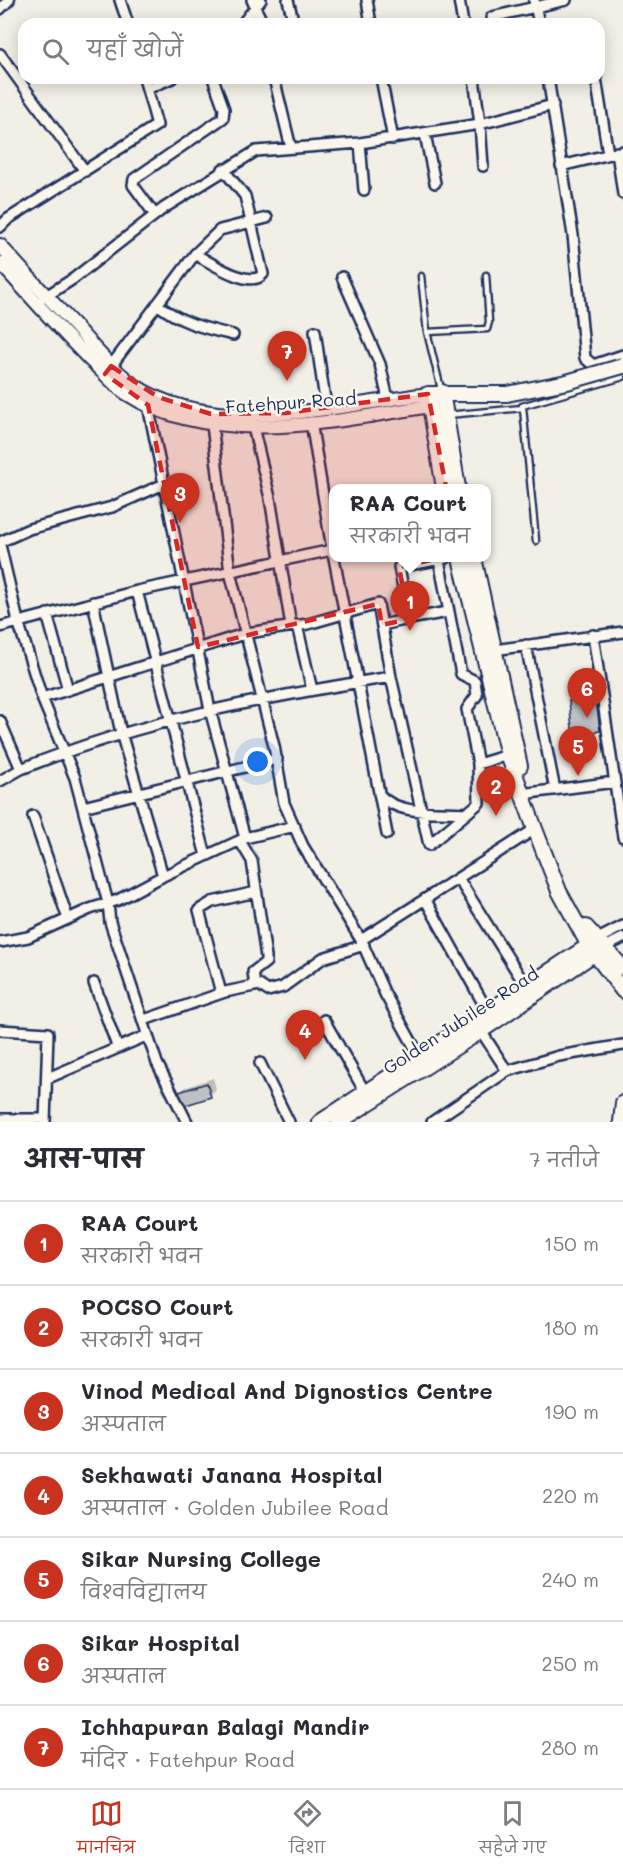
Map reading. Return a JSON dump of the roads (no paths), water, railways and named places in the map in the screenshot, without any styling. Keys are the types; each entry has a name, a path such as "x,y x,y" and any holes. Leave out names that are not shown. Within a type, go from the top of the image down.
{"main road":[{"path":"437,402 475,395 507,394 567,382 623,366"},
{"path":"437,402 444,484"},
{"path":"437,402 457,484"},
{"path":"461,562 508,755 535,829 559,891 623,991"},
{"path":"475,562 521,770 529,793 570,899 596,947 623,968"},
{"path":"320,1122 365,1092 422,1061 488,1012 596,947"},
{"name":"Golden Jubilee Road","path":"339,1122 422,1061 482,1031 596,947"},
{"path":"621,1122 623,1102"}],"street":[{"path":"0,9 9,0"},
{"path":"120,0 126,18"},
{"path":"288,0 292,18"},
{"path":"367,0 370,18"},
{"path":"459,0 462,18"},
{"path":"492,17 534,3 566,0"},
{"path":"246,18 256,2"},
{"path":"256,2 261,18"},
{"path":"534,3 538,18"},
{"path":"0,54 18,72"},
{"path":"27,84 85,171"},
{"path":"0,226 157,125 146,84"},
{"path":"147,89 158,84"},
{"path":"155,215 133,185 134,179 223,118 224,109 215,84"},
{"path":"275,84 291,148"},
{"path":"382,84 393,139"},
{"path":"475,84 483,166"},
{"path":"549,84 573,235 585,358 593,364 598,384"},
{"path":"598,84 616,153 623,194"},
{"path":"36,303 73,279 155,215 223,169 256,151 393,139 480,124 553,105"},
{"path":"425,134 435,183"},
{"path":"360,143 364,190"},
{"path":"561,166 616,153"},
{"path":"195,254 241,279 261,278 264,268 245,196 223,169"},
{"path":"108,370 195,254 220,230 267,218"},
{"path":"0,245 47,296 108,370 158,397 211,414 262,414 387,399 437,402"},
{"name":"Fatehpur Road","path":"0,263 36,303 108,370 126,393 185,420 212,425 253,427 311,422 437,402"},
{"path":"342,277 380,364 387,399"},
{"path":"157,304 174,317 191,325 233,336"},
{"path":"315,331 326,407"},
{"path":"593,364 623,355"},
{"path":"148,405 210,710 242,840 252,861 266,962 254,972 255,986"},
{"path":"311,422 329,531"},
{"path":"212,425 230,572 277,759 284,802 303,846 363,943 385,994 422,1061"},
{"path":"253,427 270,498 280,562 294,626 312,690"},
{"path":"164,484 112,507 29,530 0,544 18,621 42,698 65,751 82,807 108,903 110,922 157,1063 187,1122"},
{"path":"0,627 136,591 280,562 329,556"},
{"path":"334,562 387,834"},
{"path":"398,562 409,619"},
{"path":"42,698 247,633 294,626 378,604 391,677 403,720 429,846 479,802 478,764 466,709 477,695 474,681 461,674 448,612 443,562"},
{"path":"136,591 206,856"},
{"path":"93,602 121,733 163,876"},
{"path":"382,625 448,612"},
{"path":"47,614 68,690"},
{"path":"494,651 623,632"},
{"path":"593,635 623,837"},
{"path":"526,645 555,790"},
{"path":"0,781 21,769 65,751 121,733 262,699 391,677"},
{"path":"0,721 21,769"},
{"path":"478,764 508,755"},
{"path":"82,807 277,759"},
{"path":"529,793 615,782"},
{"path":"379,794 395,806 466,813"},
{"path":"33,816 68,920"},
{"path":"0,942 28,937 108,903 242,840 295,826"},
{"path":"144,1020 221,993 259,985 268,991 283,987 323,958 363,943 425,899 535,829"},
{"path":"458,878 526,988"},
{"path":"221,993 199,910 212,902 256,892"},
{"path":"425,899 488,1012"},
{"path":"596,947 623,926"},
{"path":"596,947 623,938"},
{"path":"94,982 117,1046"},
{"path":"324,1020 365,1092"},
{"path":"0,1030 48,1033 45,1121 0,1119"},
{"path":"482,1031 507,1071"},
{"path":"48,1078 117,1046 148,1035"},
{"path":"432,1122 507,1071 559,1056 623,1045"},
{"path":"260,1063 289,1122"}],"lane":[{"path":"427,332 487,329 489,322 486,275"},
{"path":"421,276 437,402 522,406 623,377"},
{"path":"522,406 536,541"}],"place":[{"name":"Ichhapuran Balagi Mandir","path":"287,381"},
{"name":"Vinod Medical And Dignostics Centre","path":"180,523"},
{"name":"RAA Court","path":"410,631"},
{"name":"Sikar Hospital","path":"587,718"},
{"name":"Sikar Nursing College","path":"578,776"},
{"name":"POCSO Court","path":"496,816"},
{"name":"Sekhawati Janana Hospital","path":"305,1060"}]}
